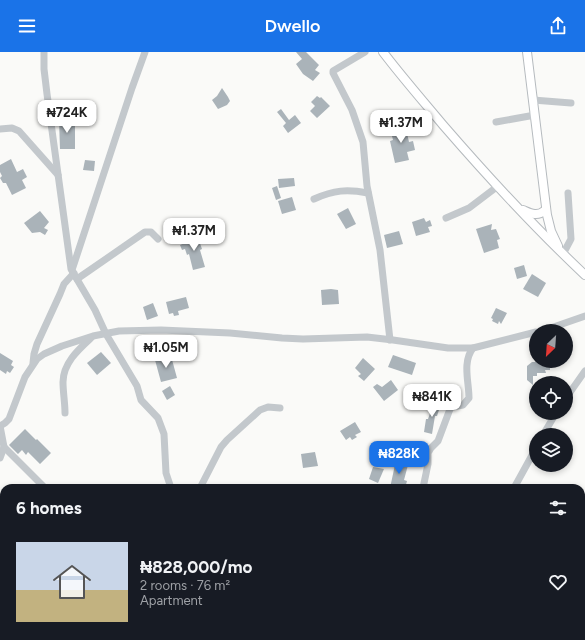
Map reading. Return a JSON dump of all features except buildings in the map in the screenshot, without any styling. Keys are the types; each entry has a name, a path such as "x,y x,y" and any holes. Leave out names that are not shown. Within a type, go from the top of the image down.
{"main road":[{"path":"383,52 419,97 517,207 585,275"},
{"path":"527,52 545,200 551,231 563,254"},
{"path":"544,235 542,225 545,200"},
{"path":"517,207 535,214 540,214 544,211"}],"street":[{"path":"44,52 44,69 58,175 74,274 95,310 106,334 138,386 141,400 158,418 165,441 166,473 170,484"},
{"path":"74,274 82,242 145,52"},
{"path":"364,52 333,71 333,73 352,110 363,142 368,193 380,250 390,340"},
{"path":"533,100 571,103"},
{"path":"496,122 534,115"},
{"path":"0,129 12,128 19,131 58,175"},
{"path":"446,218 469,208 498,186"},
{"path":"314,199 341,190 368,193"},
{"path":"563,254 571,239 568,193"},
{"path":"33,364 37,344 56,301 64,284 74,274 145,232 151,232 158,239"},
{"path":"562,324 585,316"},
{"path":"0,458 4,447 0,426 9,419 25,377 33,364 44,354 62,346 93,336 118,331 161,330 230,333 282,338 366,337 448,348 473,348 529,334"},
{"path":"65,413 64,374 73,356 93,336"},
{"path":"424,484 428,464 428,453 430,448 438,441 450,409 452,407 463,405 469,398 467,359 469,352 473,348"},
{"path":"573,388 585,371"},
{"path":"202,484 221,447 227,440 260,410 268,407 280,408"},
{"path":"4,447 41,484"},
{"path":"516,484 529,461"}]}
